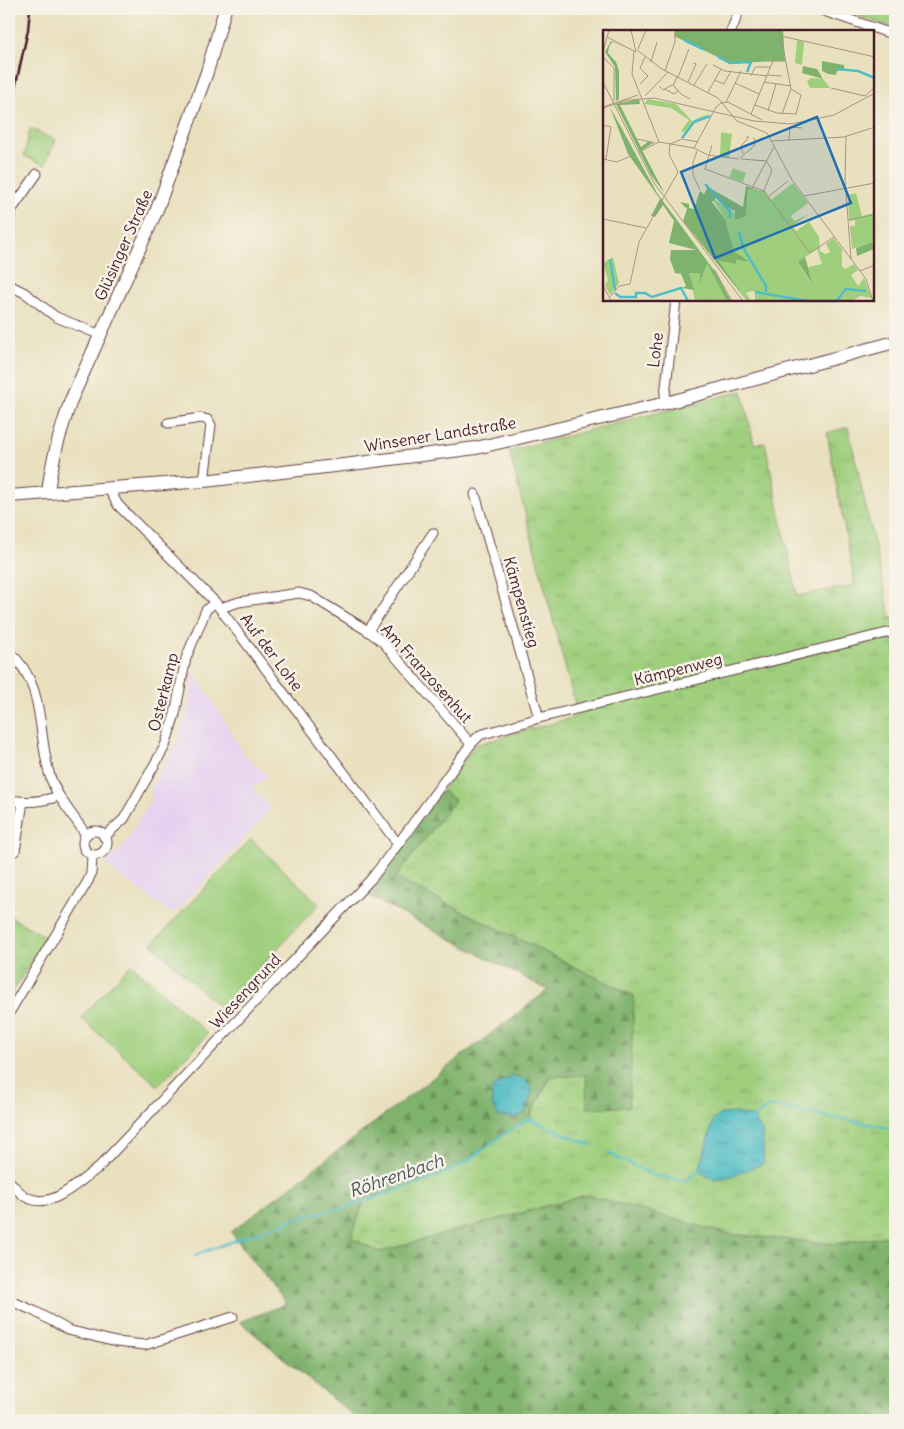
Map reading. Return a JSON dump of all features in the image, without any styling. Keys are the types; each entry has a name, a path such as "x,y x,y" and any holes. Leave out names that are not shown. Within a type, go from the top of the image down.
{"street":[{"name":"Glüsinger Straße","path":"48,493 51,468 71,400 156,212 171,174 207,72 225,9"},
{"path":"731,30 740,9"},
{"path":"818,9 895,35"},
{"path":"9,220 12,209 38,174"},
{"path":"9,285 25,293 56,317 101,335"},
{"name":"Lohe","path":"666,402 665,395 676,301"},
{"name":"Winsener Landstraße","path":"9,496 204,481 476,448 666,402 895,342"},
{"path":"168,423 201,418 208,420 211,425 204,481"},
{"name":"Auf der Lohe","path":"109,489 118,506 218,605 398,844"},
{"name":"Kämpenstieg","path":"475,494 539,718"},
{"path":"368,631 433,533"},
{"name":"Am Franzosenhut","path":"218,605 299,593 311,596 382,641 471,744"},
{"name":"Osterkamp","path":"92,855 99,854 104,850 106,843 104,836 124,820 164,746 175,714 186,658 206,610 218,605"},
{"name":"Kämpenweg","path":"471,744 480,734 539,718 895,631"},
{"path":"9,652 19,660 28,673 36,700 50,778 59,796 86,835"},
{"name":"Wiesengrund","path":"9,1181 25,1196 38,1202 55,1198 98,1168 372,878 471,744"},
{"path":"9,800 22,802 43,801 59,796"},
{"path":"15,851 22,802"},
{"path":"86,835 96,832 104,836"},
{"path":"9,1013 88,881 91,874 92,855 87,853 83,844 86,835"},
{"path":"9,1300 34,1311 68,1330 116,1342 145,1345 233,1317"}],"shaded area":[{"path":"194,671 246,757 268,776 252,789 271,808 250,833 173,914 105,865 125,844 152,797 151,789 179,739 187,714"}],"green space":[{"path":"836,9 895,9 895,28 845,12"},
{"path":"30,129 56,140 45,165 24,156"},
{"path":"742,391 754,444 765,443 797,596 855,585 827,433 848,427 891,619 895,618 895,1235 835,1244 728,1234 586,1195 379,1252 351,1238 364,1201 438,1177 529,1119 550,1077 586,1075 634,996 395,878 455,800 442,791 475,745 578,716 509,451"},
{"path":"442,791 455,800 395,878 634,996 629,1107 587,1108 586,1075 550,1077 529,1119 504,1134 465,1163 438,1177 364,1201 351,1238 379,1252 587,1195 728,1234 835,1244 895,1235 895,1420 358,1420 240,1322 286,1304 231,1232 548,990 365,894"},
{"path":"251,839 319,904 221,1009 152,944"},
{"path":"9,916 46,937 9,998"},
{"path":"131,964 208,1034 158,1086 81,1018"}],"water":[{"path":"513,1075 525,1080 533,1090 524,1114 514,1118 498,1116 492,1105 492,1088"},
{"path":"736,1113 753,1117 762,1131 764,1163 736,1175 714,1180 699,1171 713,1121 720,1114"}],"waterway":[{"name":"Röhrenbach","path":"751,1119 772,1106 895,1129"},
{"name":"Röhrenbach","path":"195,1255 297,1218 346,1207 438,1177 465,1163 504,1134 529,1119 591,1145"},
{"name":"Röhrenbach","path":"608,1153 652,1175 686,1181 701,1169"}],"railway":[{"path":"9,115 28,30 30,9"}]}
